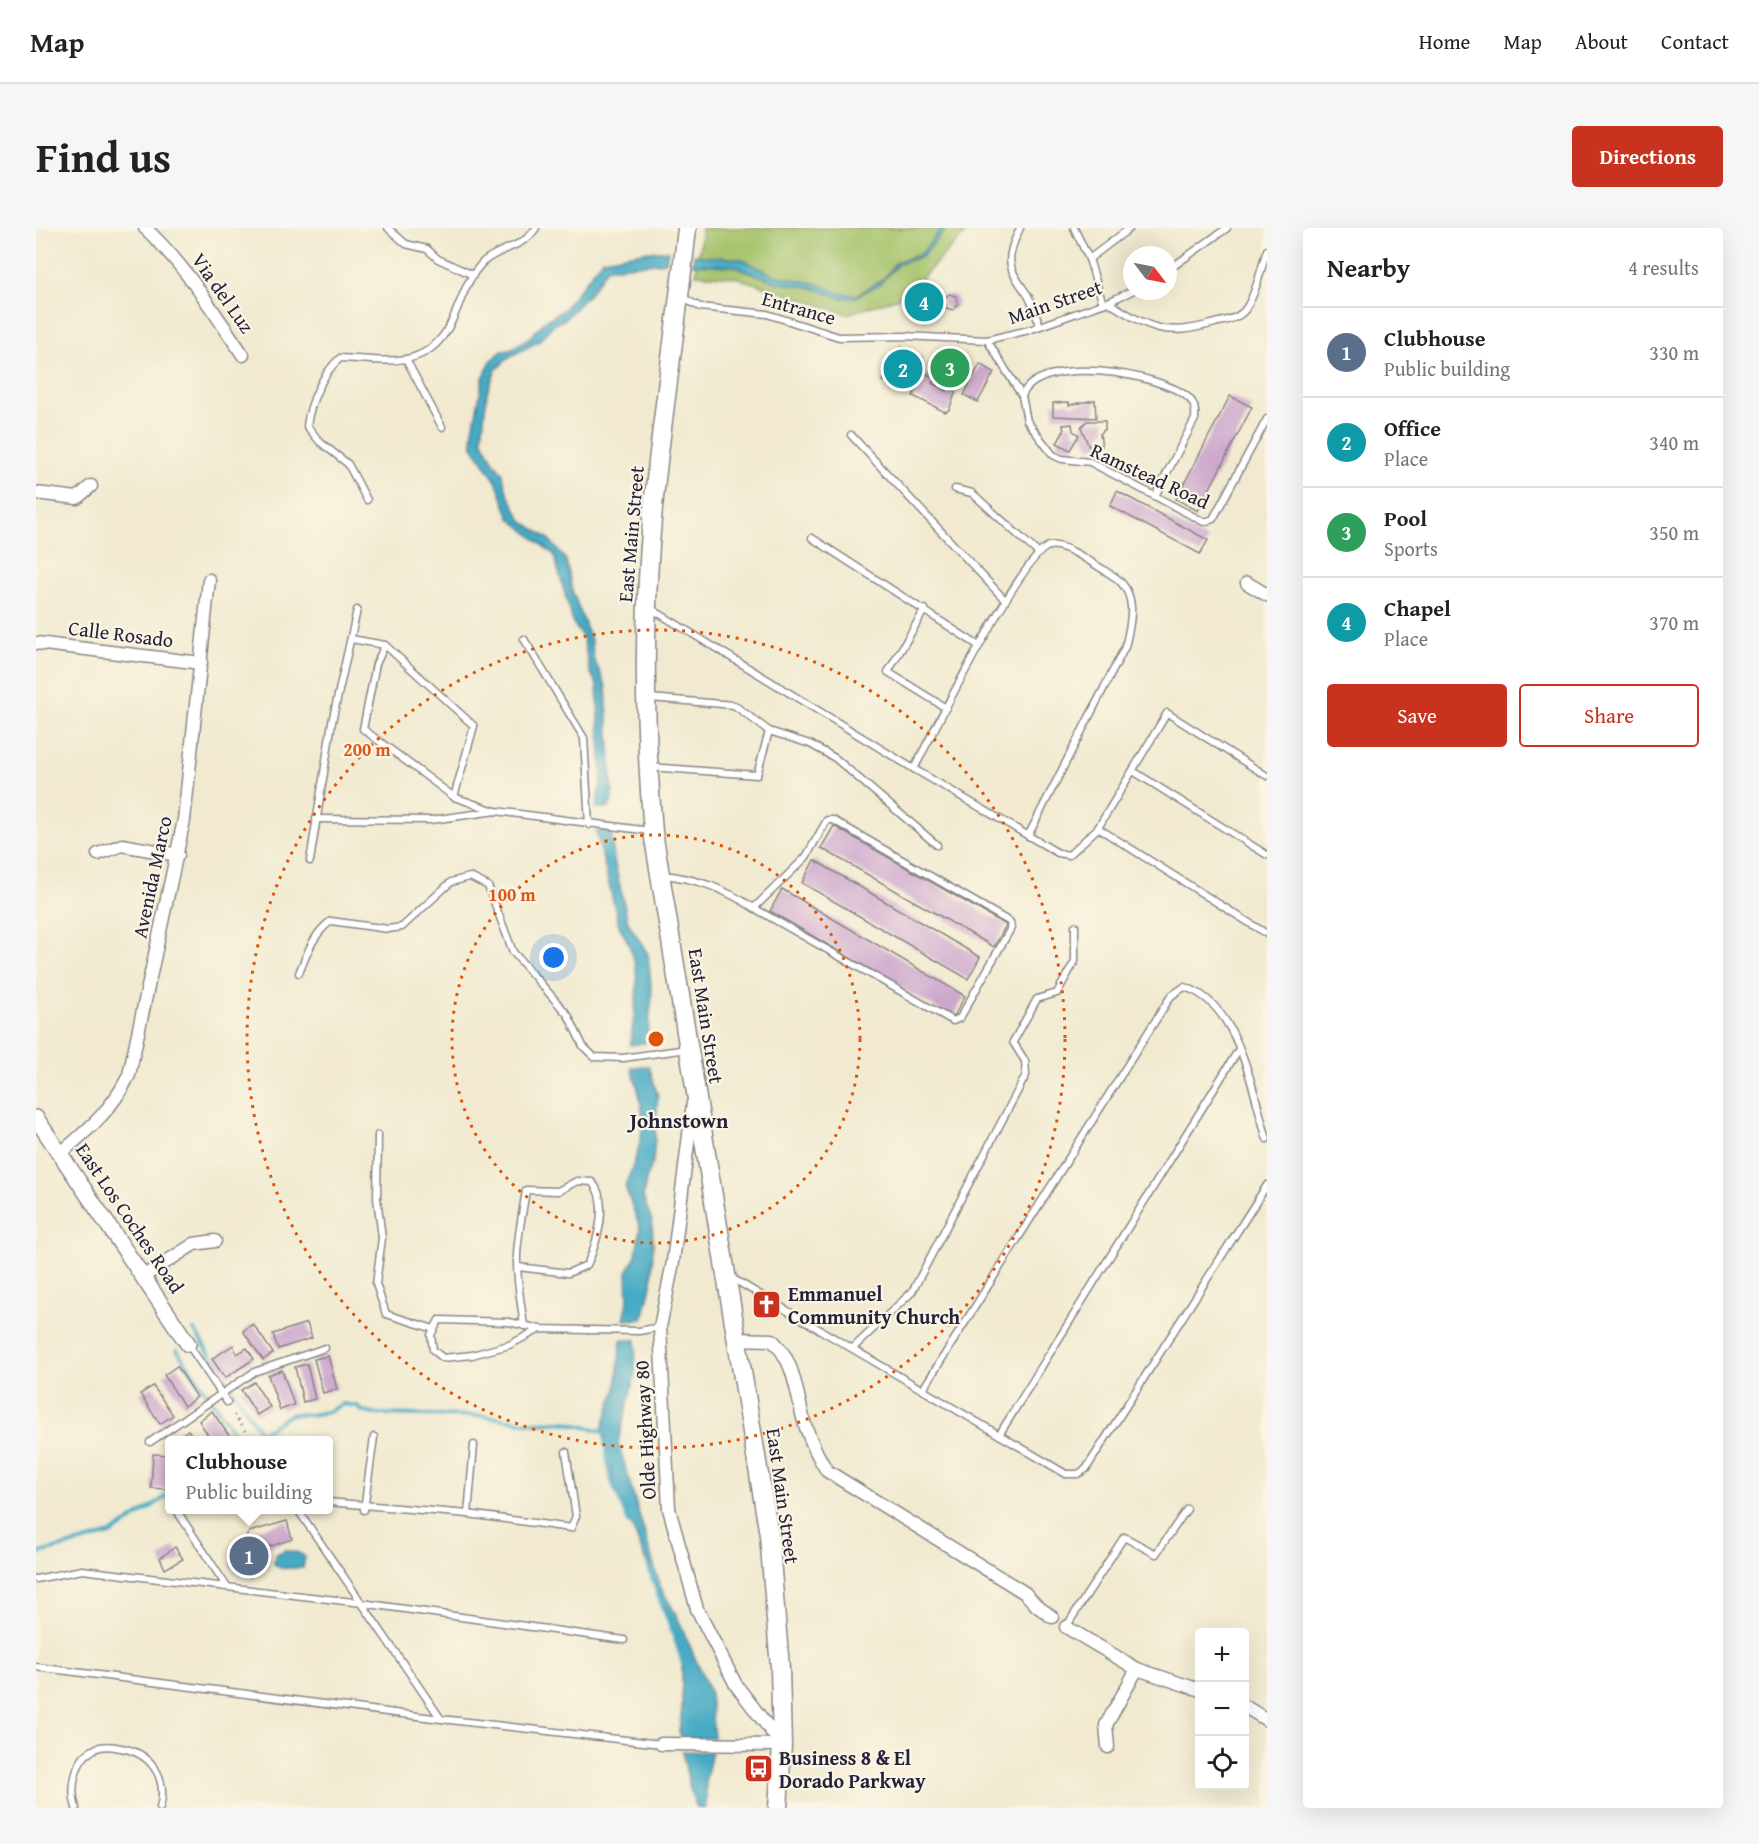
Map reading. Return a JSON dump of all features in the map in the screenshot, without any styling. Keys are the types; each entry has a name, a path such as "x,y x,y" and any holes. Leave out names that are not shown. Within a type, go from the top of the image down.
{"main road":[{"name":"East Main Street","path":"687,228 653,508 647,606 649,767 660,874 724,1274 769,1536 780,1668 782,1745 778,1808"}],"street":[{"name":"Via del Luz","path":"145,228 165,247 192,281 243,356"},
{"path":"36,493 77,498 91,486"},
{"name":"Avenida Marco","path":"61,1154 102,1118 118,1097 129,1075 184,819 209,580"},
{"path":"1247,583 1267,595"},
{"name":"Calle Rosado","path":"36,643 201,663"},
{"path":"98,854 122,845 178,855"},
{"name":"Olde Highway 80","path":"695,1087 673,1262 660,1327 669,1509 694,1598 736,1685 782,1745"},
{"name":"East Los Coches Road","path":"36,1118 188,1344"},
{"path":"144,1276 194,1244 215,1241"},
{"path":"735,1339 772,1340 784,1351 816,1454 827,1471 1025,1593 1052,1617"},
{"path":"1066,1627 1137,1669 1195,1688"},
{"path":"1108,1747 1106,1725 1137,1669"},
{"path":"1249,1709 1267,1720"},
{"path":"661,1744 782,1745"}],"lane":[{"path":"388,228 406,244 427,249 438,259 473,275"},
{"path":"368,500 348,464 320,442 307,426 309,410 332,365 340,358 407,361 430,349 443,337 454,318 466,284 484,261 525,240 536,228"},
{"path":"1020,228 1013,247 1012,275 1029,299 1040,326"},
{"path":"1074,228 1089,259 1105,303 1135,319 1167,331 1195,329 1234,318 1248,306 1267,250"},
{"path":"1089,259 1130,228"},
{"path":"1177,264 1227,228"},
{"path":"680,293 686,302 697,306"},
{"name":"Main Street","path":"987,340 1040,326 1123,295"},
{"path":"677,319 684,307 697,306"},
{"name":"Entrance","path":"697,306 767,314 839,337 903,336 987,340"},
{"name":"Ramstead Road","path":"987,340 1022,396 1027,421 1053,455 1062,459 1090,462 1204,522 1214,519 1267,419"},
{"path":"407,361 442,427"},
{"path":"1022,396 1028,386 1038,378 1075,371 1136,378 1173,389 1191,400 1195,419 1155,496"},
{"path":"851,435 1005,600"},
{"path":"955,489 972,493 1038,553"},
{"path":"812,538 979,646"},
{"path":"914,769 1005,600 1038,553 1054,545 1066,549 1120,580 1129,592 1132,620 1125,647 1028,836"},
{"path":"647,606 914,769 1058,853 1069,855 1098,828 1167,713 1267,776"},
{"path":"925,609 888,672 946,708"},
{"path":"310,861 332,722 357,610"},
{"path":"351,639 385,645 474,726 454,797"},
{"path":"524,639 584,738 589,825"},
{"path":"385,645 376,664 363,729 454,797 496,811 654,832"},
{"path":"648,697 734,705 769,731 810,744 835,758 937,845"},
{"path":"649,767 757,775 769,731"},
{"path":"1133,771 1267,855"},
{"path":"316,819 431,820 496,811"},
{"path":"660,874 691,878 714,885 754,908 953,1021 960,1018 1011,928 1010,922 833,820 827,820 806,857 794,871 754,908"},
{"path":"1098,828 1267,934"},
{"path":"299,973 310,946 322,927 331,921 388,930 402,927 451,882 470,877 488,886 513,952 568,1015 583,1046 594,1057 623,1059 688,1049"},
{"path":"853,1348 912,1292 961,1199 1026,1074 1025,1061 1013,1042 1037,999 1058,993 1075,962 1075,926"},
{"path":"923,1389 1171,996 1184,987 1199,991 1224,1016 1239,1049 1267,1139"},
{"path":"999,1435 1239,1049"},
{"path":"378,1134 377,1198 382,1238 376,1284 386,1314 434,1329"},
{"path":"518,1267 568,1273 587,1265 602,1207 600,1191 592,1182 577,1181 558,1191 526,1190 518,1267 524,1326"},
{"path":"724,1274 1066,1474 1078,1474 1086,1468 1267,1185"},
{"path":"540,1329 509,1345 472,1355 443,1358 432,1350 431,1335 439,1320 463,1319 540,1329 639,1331 660,1327"},
{"path":"188,1344 227,1402"},
{"path":"150,1442 254,1372 324,1348"},
{"path":"365,1507 374,1437"},
{"path":"468,1514 474,1445"},
{"path":"333,1503 468,1514 572,1528 576,1516 566,1452"},
{"path":"1066,1627 1124,1537 1156,1554 1187,1509"},
{"path":"179,1514 227,1587"},
{"path":"301,1514 441,1719"},
{"path":"36,1579 82,1570 362,1603 624,1640"},
{"path":"36,1667 441,1719 661,1744"},
{"path":"76,1808 73,1786 79,1766 93,1750 110,1746 133,1750 151,1761 160,1776 163,1797 160,1808"}],"path":[{"path":"234,1415 249,1436"}],"green space":[{"path":"702,228 970,228 914,286 898,298 847,314 735,277 696,274"}],"water":[{"path":"942,228 947,228 923,256 898,264 880,284 854,298 840,298 813,288 776,282 734,266 692,264 694,255 742,259 773,275 818,284 839,293 857,295 884,278 896,262 921,254"},
{"path":"649,251 668,251 666,262 607,268 590,293 565,319 552,326 538,342 509,357 496,370 487,392 482,439 502,472 507,492 522,521 548,538 566,560 572,590 592,643 593,657 606,686 613,796 609,808 596,808 602,774 597,685 590,672 583,638 573,623 554,555 510,518 496,481 473,447 472,435 483,378 491,361 502,351 510,350 530,337 545,321 563,310 603,259"},
{"path":"938,361 960,362 962,373 938,372"},
{"path":"596,831 611,831 614,860 628,922 648,954 652,996 647,1042 630,1045 636,998 636,970 633,956 619,926"},
{"path":"649,1066 658,1096 653,1162 643,1197 652,1221 652,1281 643,1319 624,1320 628,1301 627,1272 636,1255 640,1228 625,1186 637,1154 642,1127 640,1100 631,1067"},
{"path":"621,1340 636,1340 635,1375 618,1442 660,1586 677,1616 710,1693 714,1738 682,1739 679,1731 682,1709 682,1662 670,1620 615,1485 604,1440 603,1426 616,1389"},
{"path":"284,1550 299,1553 305,1557 303,1568 280,1568 274,1564 275,1555"},
{"path":"682,1751 712,1752 706,1778 706,1808 697,1808 690,1789"}],"building":[{"path":"921,291 931,298 925,305 916,298"},
{"path":"949,294 956,296 958,304 953,310 946,308 943,300"},
{"path":"901,347 923,358 906,392 883,381"},
{"path":"980,364 994,372 978,402 964,395"},
{"path":"925,373 935,378 932,383 947,391 948,387 956,391 949,410 945,412 913,396"},
{"path":"1230,396 1252,407 1198,511 1176,499"},
{"path":"1095,400 1096,418 1053,416 1053,403 1069,402 1069,405"},
{"path":"1087,421 1105,421 1105,429 1100,434 1102,446 1089,447 1081,427"},
{"path":"1072,424 1073,431 1079,435 1070,450 1057,443 1064,431 1063,425"},
{"path":"1117,491 1208,540 1200,554 1110,506"},
{"path":"834,826 1006,925 994,947 821,848"},
{"path":"814,860 980,957 968,979 802,883"},
{"path":"782,889 965,996 953,1018 770,911"},
{"path":"307,1323 312,1338 278,1349 273,1334"},
{"path":"253,1324 273,1353 263,1360 243,1331"},
{"path":"233,1345 237,1354 247,1348 254,1359 225,1378 212,1359"},
{"path":"328,1356 337,1389 323,1393 314,1359"},
{"path":"307,1364 315,1399 303,1402 295,1367"},
{"path":"177,1366 197,1397 184,1406 164,1375"},
{"path":"282,1370 294,1405 280,1410 268,1375"},
{"path":"254,1382 270,1407 257,1415 241,1390"},
{"path":"153,1386 173,1415 160,1424 140,1394"},
{"path":"212,1411 229,1436 208,1436 199,1421"},
{"path":"188,1430 192,1436 180,1436"},
{"path":"153,1454 165,1455 165,1489 151,1488"},
{"path":"287,1521 292,1539 268,1547 250,1577 230,1566 249,1532"},
{"path":"175,1547 183,1559 165,1569 160,1558"}],"waterway":[{"path":"194,1330 261,1433"},
{"path":"177,1350 236,1436"},
{"path":"256,1436 291,1414 311,1415 327,1412 343,1404 357,1406 362,1411 374,1414 483,1416 531,1423 564,1422 603,1431 604,1434"},
{"path":"605,1441 610,1476 629,1523"},
{"path":"36,1554 111,1534 165,1497"},
{"path":"649,1568 683,1665"}],"place":[{"name":"Chapel","path":"924,302"},
{"name":"Pool","path":"950,368"},
{"name":"Office","path":"903,369"},
{"name":"Emmanuel Community Church","path":"767,1305"},
{"name":"Clubhouse","path":"249,1556"},
{"name":"Business 8 & El Dorado Parkway","path":"758,1769"}],"district":[{"name":"Johnstown","path":"679,1121"}]}
